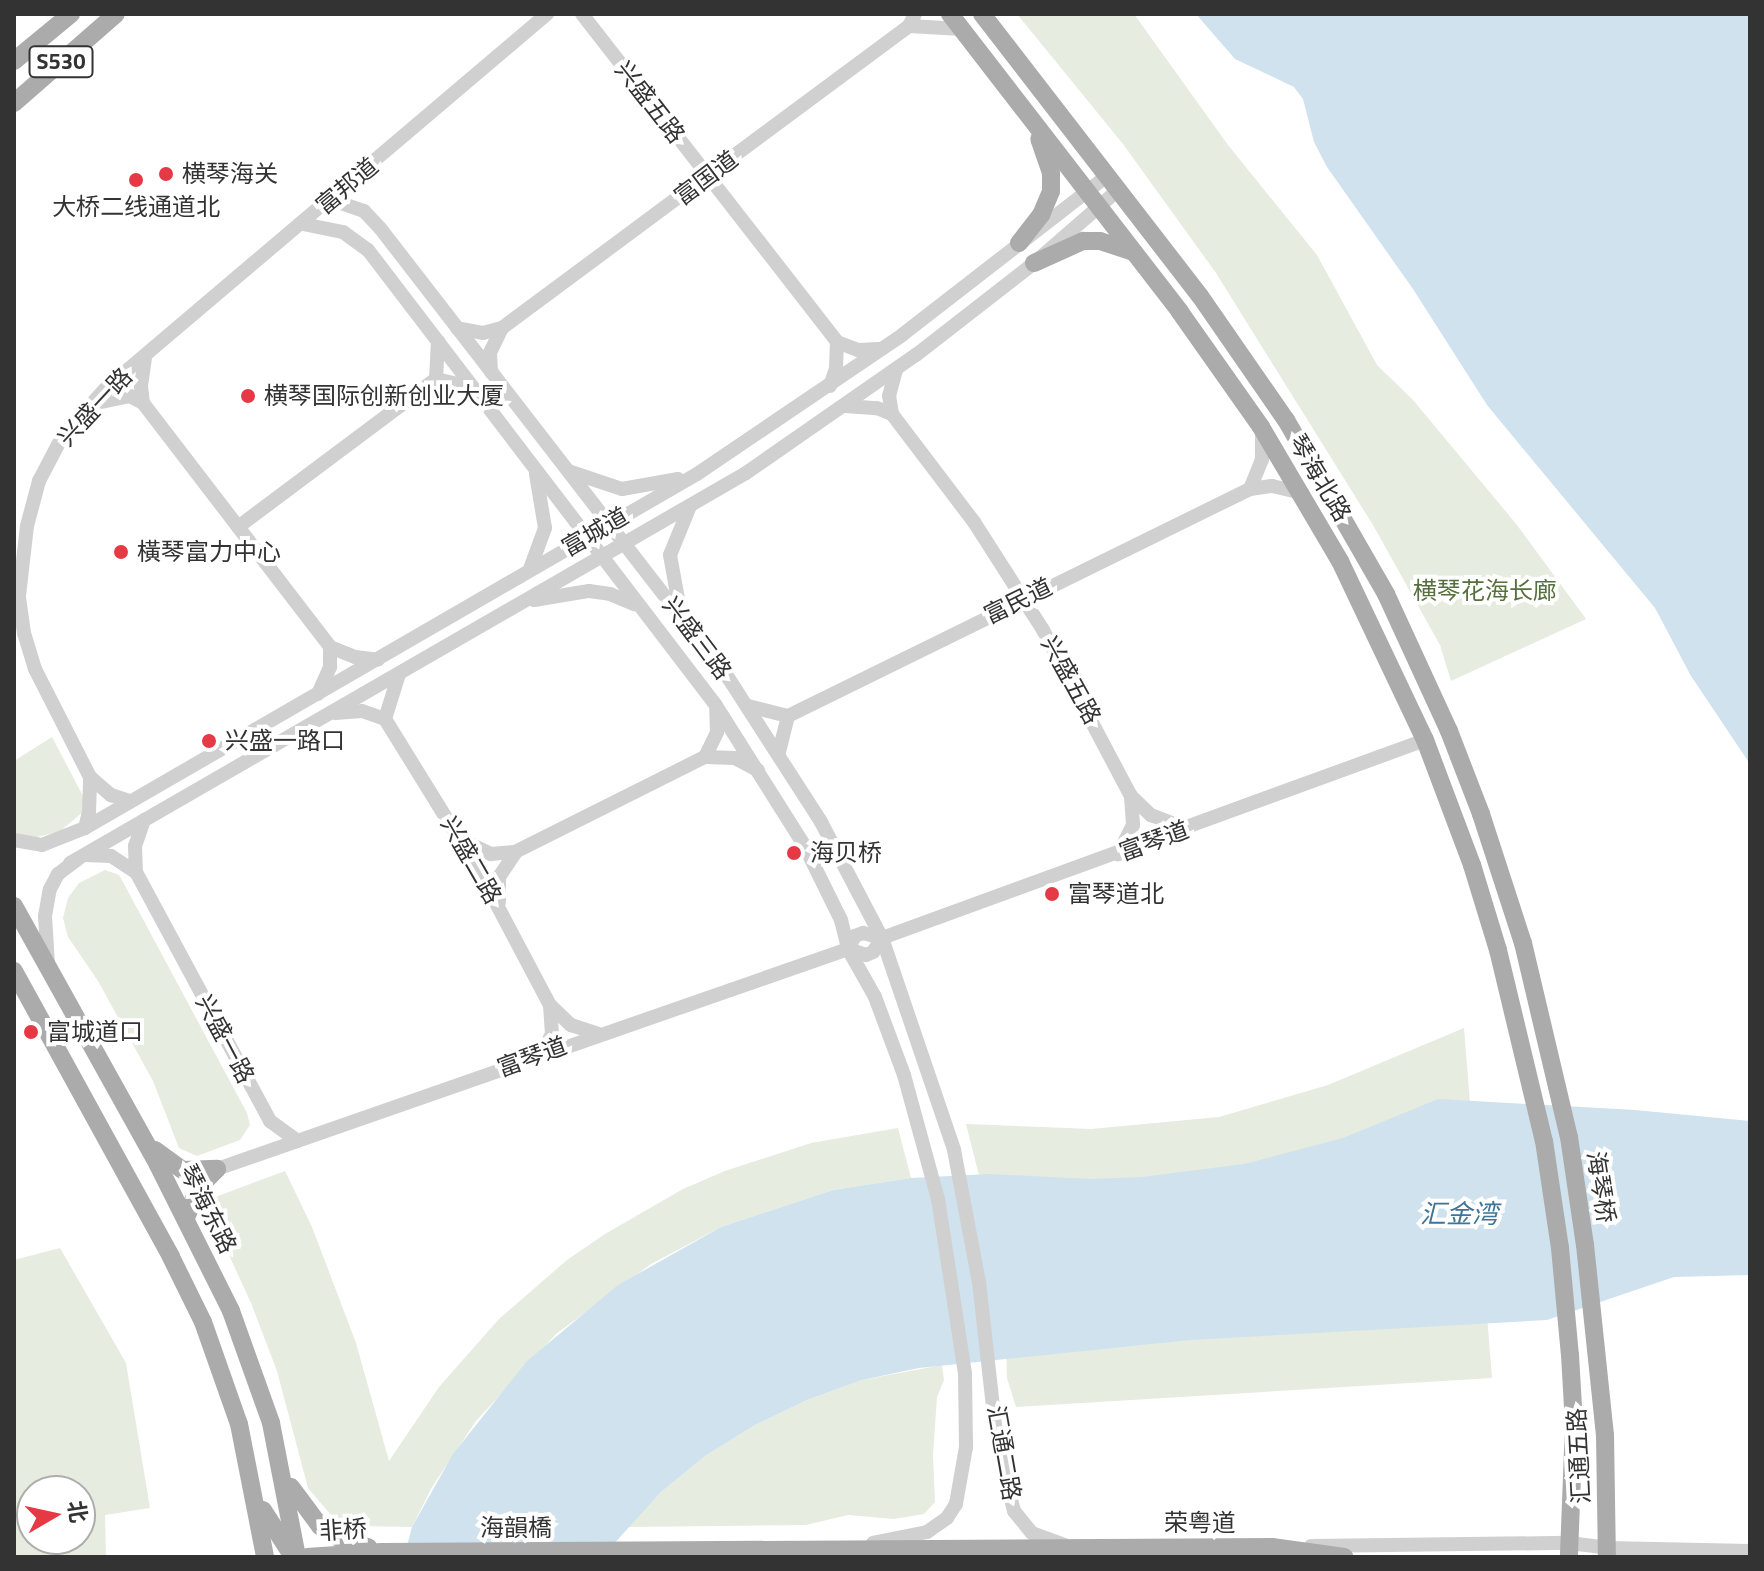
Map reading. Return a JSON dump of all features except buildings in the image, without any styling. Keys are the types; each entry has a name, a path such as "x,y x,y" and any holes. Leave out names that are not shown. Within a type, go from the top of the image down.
{"main road":[{"name":"S530","path":"14,61 71,14"},
{"name":"S530","path":"14,103 116,14"},
{"name":"琴海北路","path":"982,14 1208,306 1279,409 1338,505 1386,594 1429,684 1481,814 1510,900 1546,1029"},
{"name":"琴海北路","path":"956,22 1135,252 1261,427 1302,493 1363,605 1425,740 1486,907 1522,1035"},
{"path":"1019,243 1041,215 1051,191 1049,164 1031,118"},
{"path":"1034,263 1083,241 1100,241 1135,252"},
{"name":"琴海东路","path":"14,906 186,1218 243,1338 283,1473 295,1557"},
{"path":"14,971 188,1289 220,1367 248,1459 265,1557"},
{"name":"海琴桥","path":"1546,1029 1578,1191 1595,1354"},
{"name":"海琴桥","path":"1522,1035 1553,1194 1570,1355"},
{"path":"146,1144 183,1170 217,1169"},
{"path":"186,1218 198,1188 217,1169"},
{"name":"汇通五路","path":"1595,1354 1605,1435 1607,1553"},
{"name":"汇通五路","path":"1569,1550 1574,1424 1570,1355"},
{"path":"248,1459 258,1471 267,1471 278,1460 278,1452"},
{"path":"283,1473 303,1508 320,1526 337,1537 382,1552"},
{"name":"非桥","path":"256,1497 295,1557"},
{"name":"荣粤道","path":"650,1552 843,1547 1272,1547"},
{"path":"1272,1547 1344,1557"},
{"name":"非桥","path":"307,1557 382,1552"},
{"name":"海韻橋","path":"382,1552 650,1552"}],"street":[{"name":"富邦道","path":"145,356 547,14"},
{"name":"兴盛五路","path":"582,14 837,342"},
{"name":"富国道","path":"502,328 708,177 912,20"},
{"path":"912,20 956,22"},
{"name":"富城道","path":"14,840 42,845 54,843 85,828 697,474 830,386 1019,243 1093,199 1113,183"},
{"name":"富城道","path":"76,859 690,506 845,406 1034,263 1093,199"},
{"name":"兴盛三路","path":"332,200 364,211 611,523 779,752 882,938 954,1150 977,1268 991,1371"},
{"name":"兴盛三路","path":"303,224 343,232 368,250 715,704 761,772 823,882 841,920 848,949 880,1010 928,1156 951,1272 965,1374"},
{"path":"457,328 483,333 502,328"},
{"path":"491,372 490,353 502,328"},
{"path":"436,379 438,341"},
{"path":"830,386 836,369 837,342 858,350 881,349"},
{"path":"143,403 141,386 145,356"},
{"name":"兴盛一路","path":"90,777 32,660 21,614 19,577 24,537 39,481 62,437 92,404 145,356"},
{"path":"845,406 877,408 892,414 890,387 896,369"},
{"path":"238,527 436,379 471,387"},
{"path":"92,404 130,396 143,403 330,647 355,657 378,660"},
{"name":"兴盛五路","path":"892,414 947,486 1024,598 1081,695 1131,796"},
{"path":"1250,489 1262,460 1261,427"},
{"path":"530,570 545,528 535,470"},
{"path":"570,472 622,489 643,488 697,474"},
{"path":"1250,489 1272,486 1302,493"},
{"name":"富民道","path":"788,716 1250,489"},
{"path":"682,618 670,555 690,506"},
{"path":"523,602 589,591 610,594 638,606"},
{"path":"318,694 330,667 330,647"},
{"path":"331,713 362,711 385,719 387,701 399,674"},
{"path":"705,757 717,732 715,704"},
{"path":"748,706 788,716 779,752"},
{"name":"兴盛二路","path":"385,719 460,838 550,1005 571,1025 599,1034"},
{"name":"富琴道","path":"217,1169 848,949 866,955 873,952 882,938 1425,740"},
{"path":"460,838 491,854 515,852 705,757 735,758 761,772"},
{"path":"90,777 111,795 130,801"},
{"path":"85,828 89,812 90,777"},
{"path":"1131,796 1151,815 1187,829"},
{"path":"1118,854 1133,825 1131,796"},
{"path":"136,872 135,846 144,820"},
{"path":"499,907 499,877 515,852"},
{"path":"48,968 45,905 54,881 76,859 111,856 136,872"},
{"name":"兴盛一路","path":"136,872 270,1121 298,1141"},
{"path":"541,1054 552,1034 550,1005"},
{"path":"262,1153 270,1121"},
{"name":"汇通二路","path":"991,1371 997,1442 1014,1511 1032,1533 1074,1547"},
{"name":"汇通二路","path":"843,1547 927,1532 947,1518 956,1504 966,1447 965,1374"},
{"name":"荣粤道","path":"1272,1547 1607,1553 1750,1551"}],"green space":[{"name":"横琴花海长廊","path":"1017,14 1134,14 1228,145 1317,255 1377,365 1413,400 1517,525 1586,619 1451,681 1440,645 1373,525 1216,273 1123,144"},
{"path":"52,737 83,796 83,812 59,832 36,837 17,835 14,833 14,761"},
{"path":"105,870 119,875 247,1113 250,1125 240,1140 197,1156 179,1148 153,1081 98,981 68,937 63,918 68,898 79,883"},
{"path":"1464,1028 1492,1378 1016,1407 1007,1378 1005,1305 987,1207 966,1124 1091,1129 1219,1117 1328,1085"},
{"path":"898,1128 911,1178 833,1190 721,1227 651,1264 556,1334 476,1421 432,1487 412,1527 360,1526 344,1522 330,1514 308,1488 277,1371 251,1303 207,1207 218,1196 285,1171 312,1227 356,1343 389,1461 439,1387 499,1319 567,1260 605,1234 683,1189 725,1171 811,1143"},
{"path":"60,1248 126,1363 150,1508 105,1515 106,1557 14,1557 14,1260"},
{"path":"942,1365 944,1380 937,1397 933,1455 935,1502 924,1514 894,1519 848,1515 806,1525 627,1527 660,1493 705,1456 755,1425 807,1400 862,1380"}],"water":[{"path":"1196,14 1750,14 1750,764 1691,676 1655,608 1487,405 1413,289 1327,167 1314,142 1303,99 1294,87 1235,59"},
{"name":"汇金湾","path":"1438,1099 1635,1110 1750,1121 1750,1275 1674,1277 1547,1320 1190,1340 919,1368 862,1380 807,1400 755,1425 705,1456 660,1493 602,1557 404,1557 412,1527 453,1454 527,1361 618,1285 721,1227 833,1190 911,1178 989,1174 1091,1179 1142,1177 1244,1164 1343,1138"}],"place":[{"name":"横琴海关","path":"166,174"},
{"name":"大桥二线通道北","path":"136,180"},
{"name":"横琴国际创新创业大厦","path":"248,396"},
{"name":"橫琴富力中心","path":"121,552"},
{"name":"兴盛一路口","path":"209,741"},
{"name":"海贝桥","path":"794,853"},
{"name":"富琴道北","path":"1052,894"},
{"name":"富城道口","path":"31,1032"}]}
